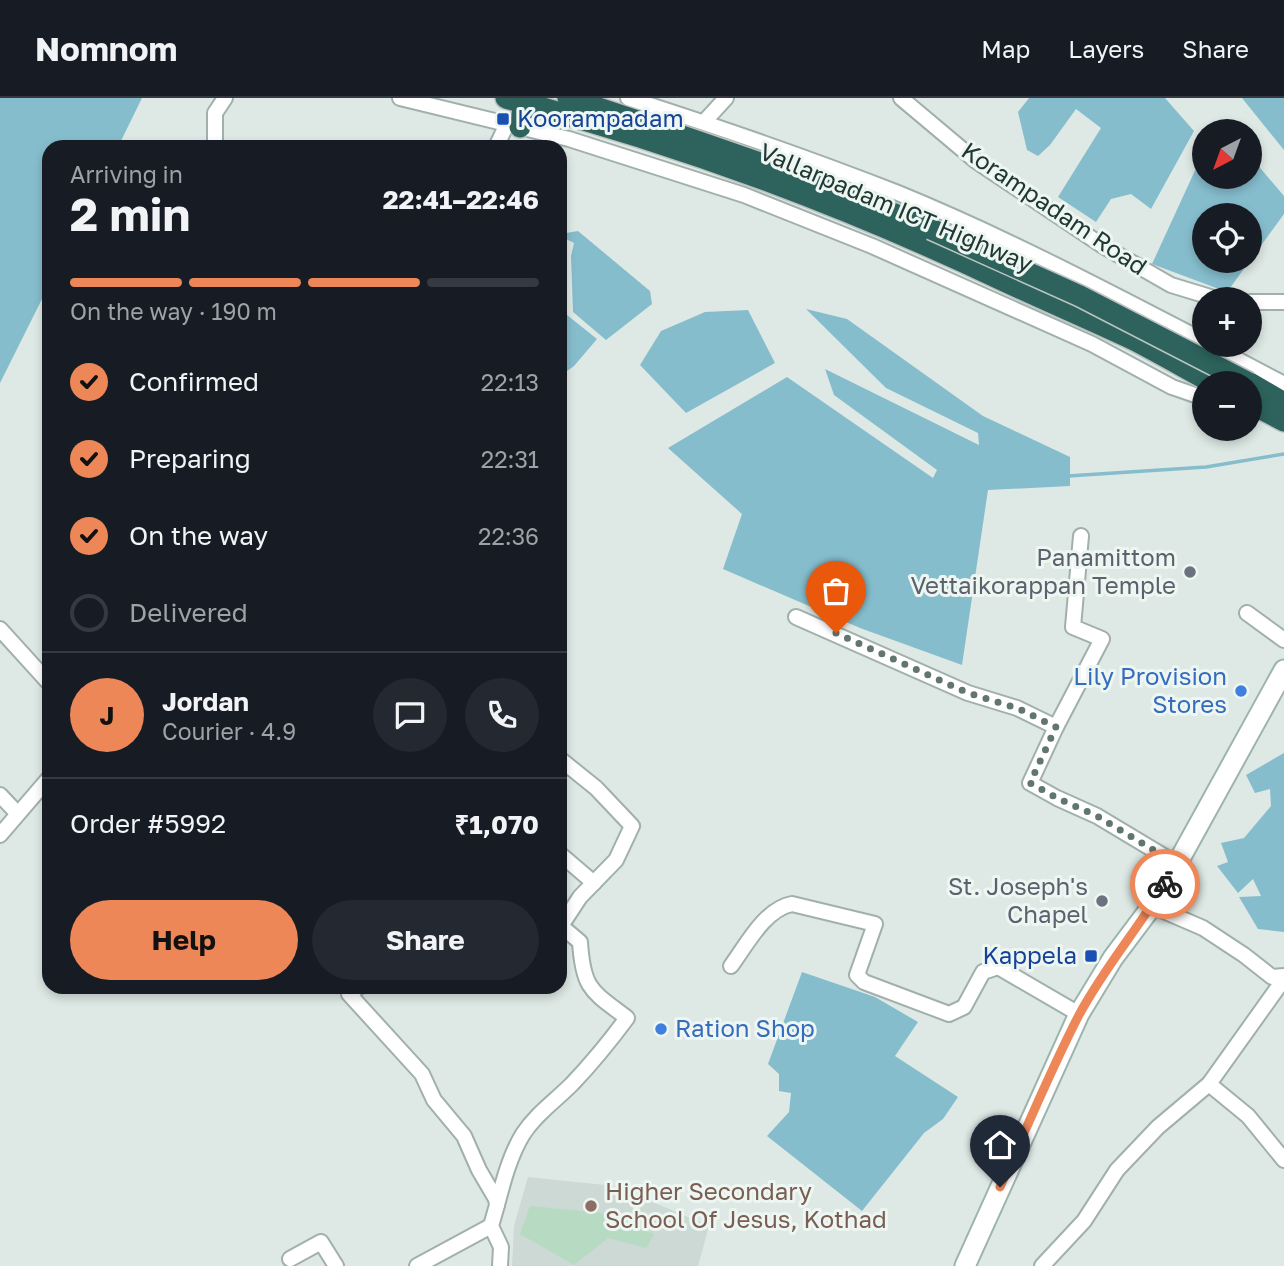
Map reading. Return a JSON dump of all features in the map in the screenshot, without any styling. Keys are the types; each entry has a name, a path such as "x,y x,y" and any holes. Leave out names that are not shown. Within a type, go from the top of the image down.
{"highway":[{"name":"Vallarpadam ICT Highway","path":"568,98 832,188 1192,372"},
{"path":"514,125 515,100"},
{"name":"Vallarpadam ICT Highway","path":"515,100 738,170 930,237 1080,296 1226,371"},
{"name":"Vallarpadam ICT Highway","path":"1262,390 1284,403"},
{"path":"1262,409 1284,421"}],"main road":[{"path":"965,1266 1080,1014 1113,958 1152,906 1177,864 1284,670"}],"street":[{"path":"215,140 215,113 225,98"},
{"path":"400,98 631,157 744,195 872,246 1092,344 1172,387 1192,394"},
{"path":"628,98 769,143 901,194 1011,243 1192,335"},
{"path":"704,122 726,98"},
{"name":"Korampadam Road","path":"901,98 976,161 1103,246 1171,285 1192,291"},
{"path":"502,140 514,125"},
{"path":"1262,302 1284,302"},
{"path":"1233,357 1284,384"},
{"path":"1233,371 1241,361"},
{"path":"1081,536 1073,627 1102,639 1030,783 1097,816 1177,864"},
{"path":"1247,613 1284,640"},
{"path":"796,617 968,693 1017,708 1056,727"},
{"path":"0,629 42,676"},
{"path":"567,765 596,788 632,826 616,860 580,897 567,917"},
{"path":"0,835 42,786"},
{"path":"0,795 18,813"},
{"path":"567,860 594,883"},
{"path":"731,966 763,923 779,907 792,904 875,924 857,975 864,982 921,1005 949,1014 964,1007 983,972 998,967 1080,1014"},
{"path":"1152,906 1203,928 1272,977 1284,977"},
{"path":"500,1266 500,1247 491,1226 503,1181 522,1136 535,1117 571,1085 601,1052 627,1018 594,993 583,975 580,942 567,931"},
{"path":"1042,1266 1084,1221 1117,1170 1158,1127 1209,1084 1284,977"},
{"path":"354,994 422,1074 434,1100 464,1136 497,1205"},
{"path":"1209,1084 1248,1116 1284,1160"},
{"path":"417,1266 491,1226"},
{"path":"290,1259 321,1242 336,1266"}],"shaded area":[{"name":"Higher Secondary School Of Jesus, Kothad","path":"528,1177 615,1186 709,1226 698,1266 512,1266 514,1226"}],"green space":[{"path":"530,1206 601,1213 654,1234 646,1248 608,1238 574,1265 520,1234"}],"water":[{"path":"0,98 142,98 121,140 42,140 42,299 0,383"},
{"path":"1029,98 1165,98 1192,129 1192,135 1151,209 1131,194 1111,199 1096,222 1058,197 1101,128 1076,109 1050,145 1038,156 1027,150 1018,112"},
{"path":"1242,98 1284,98 1284,150 1262,123 1262,119 1259,119"},
{"path":"1262,170 1284,196 1284,214 1262,244 1262,203 1192,203 1192,273 1241,273 1231,287 1214,287 1152,264 1192,177 1192,189 1262,189"},
{"path":"578,231 650,291 652,304 606,340 573,312 571,256 574,243 567,240 567,233"},
{"path":"806,309 847,319 983,416 1070,457 1070,486 988,490 962,665 860,628 723,569 742,514 668,448 787,377 933,478 937,470 834,395 825,369 979,445 978,433 886,388"},
{"path":"748,310 775,363 686,413 640,365 661,331 705,312"},
{"path":"567,315 597,339 567,371"},
{"path":"1284,753 1284,932 1258,929 1239,897 1261,896 1253,879 1238,893 1217,866 1228,862 1221,843 1244,838 1271,806 1270,789 1255,793 1246,775"},
{"path":"802,972 875,997 918,1022 895,1056 958,1097 943,1119 924,1133 862,1211 767,1136 789,1112 791,1093 779,1091 779,1074 768,1064"}],"waterway":[{"path":"1068,476 1206,467 1284,454"}],"way so far":[{"path":"836,633 968,693 1017,708 1056,727 1030,783 1097,816 1177,864 1165,884"}],"place":[{"name":"Koorampadam","path":"503,119"},
{"name":"Panamittom Vettaikorappan Temple","path":"1190,572"},
{"name":"Lily Provision Stores","path":"1241,691"},
{"name":"St. Joseph's Chapel","path":"1102,901"},
{"name":"Kappela","path":"1091,956"},
{"name":"Ration Shop","path":"661,1029"},
{"name":"Higher Secondary School Of Jesus, Kothad","path":"591,1206"}],"route":[{"path":"1000,1187 1080,1014 1113,958 1165,884"}]}
